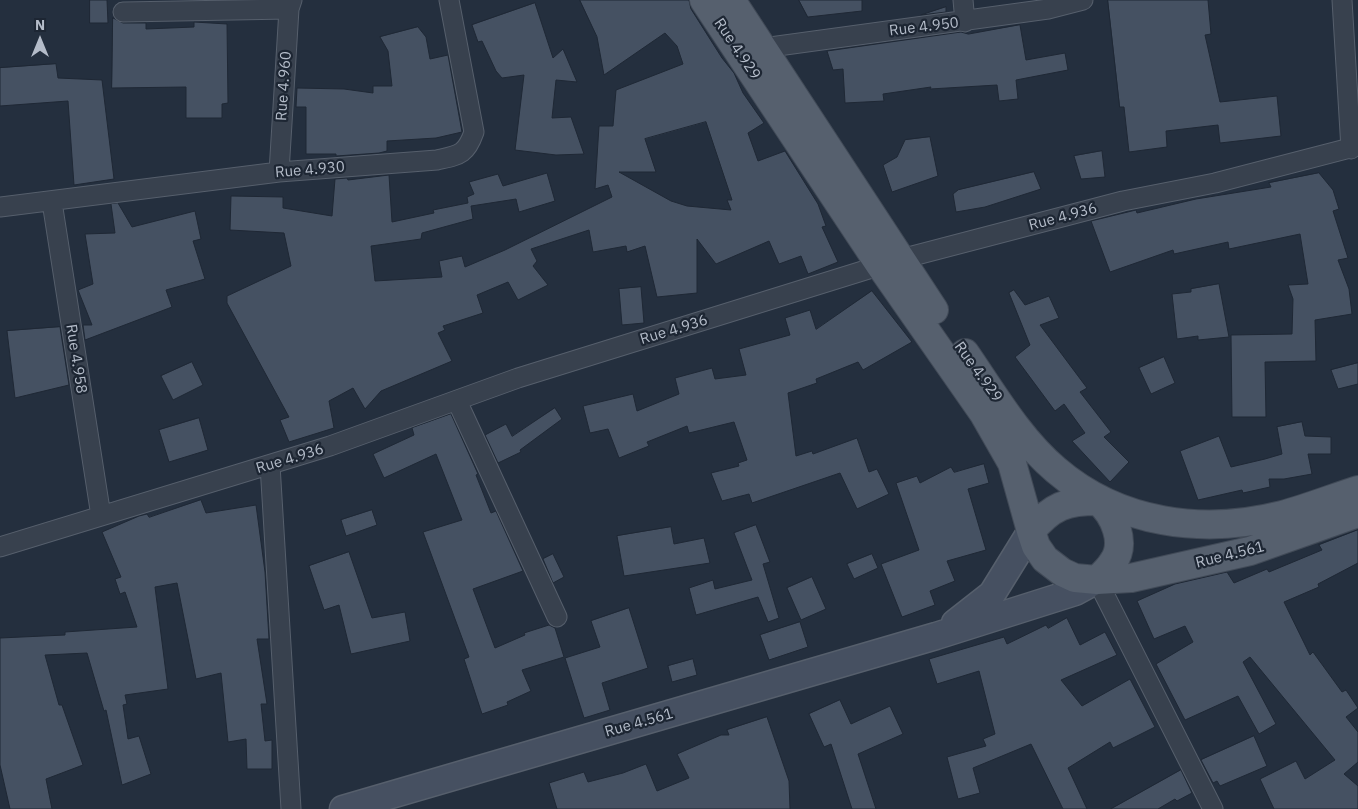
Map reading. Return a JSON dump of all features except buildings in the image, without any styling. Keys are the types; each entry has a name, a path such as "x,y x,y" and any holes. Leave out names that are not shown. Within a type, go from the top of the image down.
{"main road":[{"name":"Rue 4.929","path":"704,0 890,262 927,300 1022,433 1055,470 1098,501 1119,510 1156,520 1219,524 1282,515 1358,490"},
{"name":"Rue 4.929","path":"731,0 763,48 1012,463 1031,532 1036,546 1046,559"},
{"path":"1031,532 1045,515 1059,506 1075,501 1098,501 1112,515 1117,531 1118,547 1115,561 1097,580"},
{"name":"Rue 4.561","path":"1046,559 1062,572 1075,578 1097,580 1156,574 1250,551 1358,513"},
{"name":"Rue 4.561","path":"936,636 992,594 1031,532"},
{"name":"Rue 4.561","path":"343,809 936,636 1075,592 1097,580"}],"street":[{"name":"Rue 4.930","path":"0,207 52,202 279,172 437,160 461,154 470,144 474,132 448,0"},
{"path":"963,0 965,22"},
{"name":"Rue 4.950","path":"763,48 1048,10 1083,0"},
{"path":"1342,0 1354,148"},
{"name":"Rue 4.960","path":"279,172 291,5"},
{"path":"124,12 291,5"},
{"name":"Rue 4.936","path":"0,547 330,446 518,378 890,262 1123,201 1215,184 1354,148"},
{"name":"Rue 4.958","path":"52,202 101,516"},
{"path":"456,401 557,617"},
{"path":"270,465 291,809"},
{"path":"1097,580 1214,809"}]}
